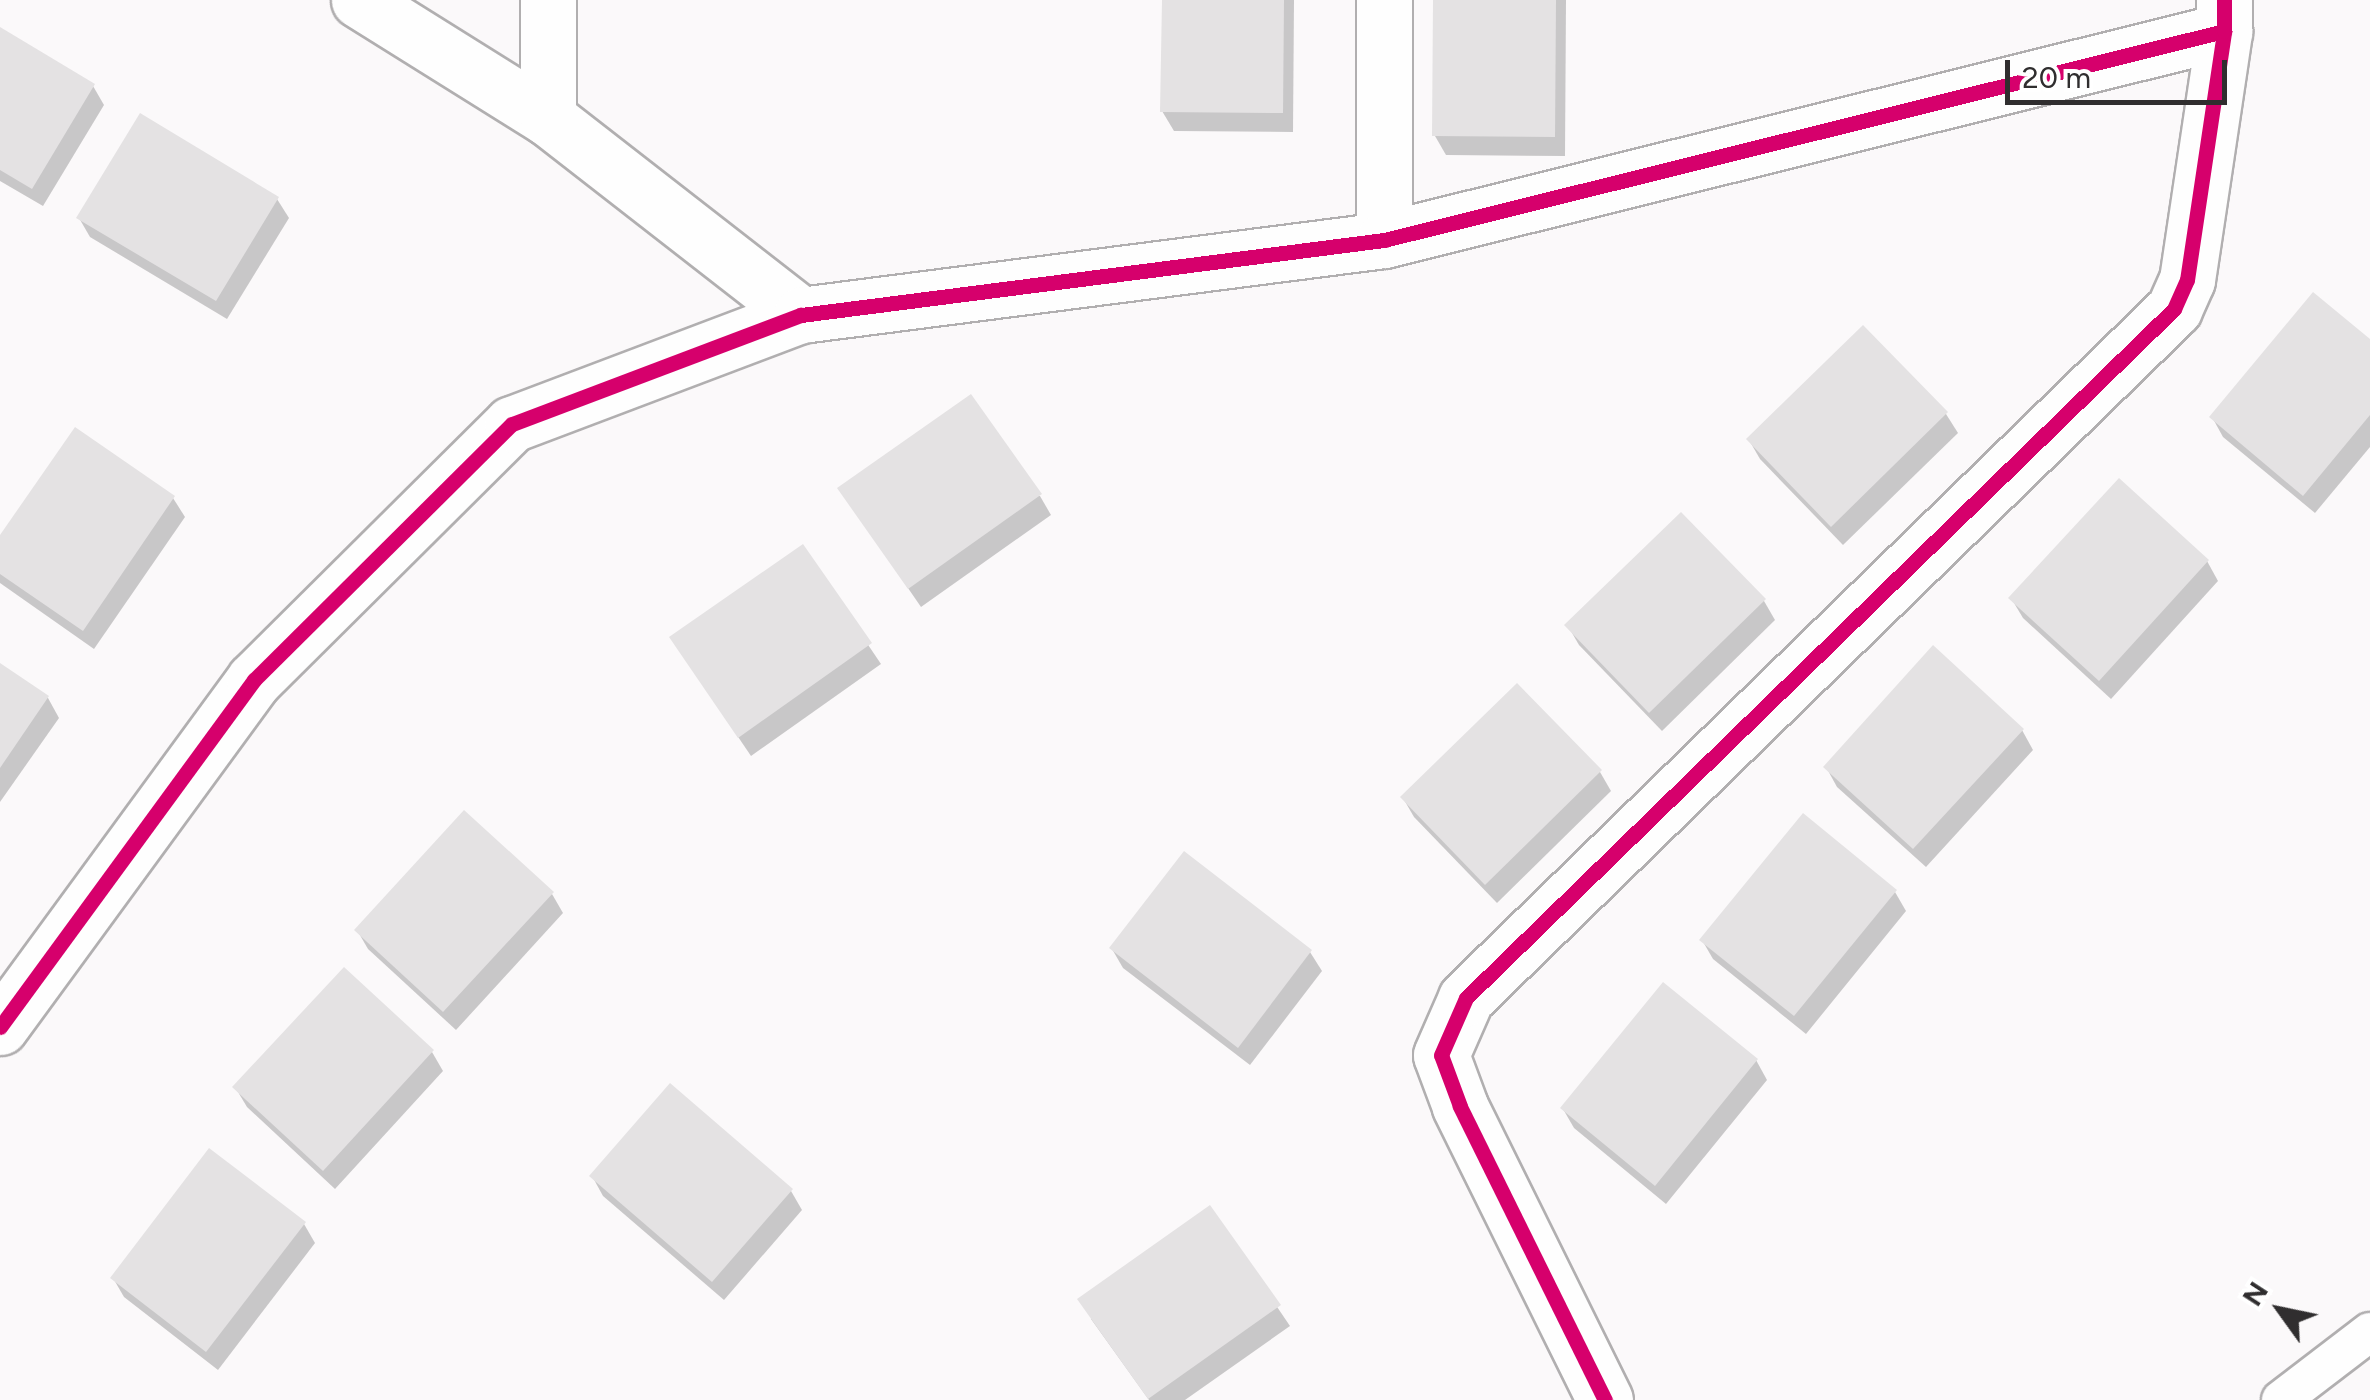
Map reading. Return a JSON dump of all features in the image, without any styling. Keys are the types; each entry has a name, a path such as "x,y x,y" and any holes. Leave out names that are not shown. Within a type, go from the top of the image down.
{"street":[{"path":"359,0 548,118 802,315"},
{"path":"548,0 548,118"},
{"path":"1384,0 1384,240"},
{"path":"0,1027 254,680 512,424 802,315 1384,240 2224,16 2186,280 2174,309 1466,998 1441,1055 1460,1106 1605,1400"}],"lane":[{"path":"2281,1400 2370,1332"}],"building":[{"path":"1162,0 1284,0 1283,113 1160,112"},
{"path":"1433,0 1556,0 1555,137 1432,136"},
{"path":"0,27 95,84 32,189 0,170"},
{"path":"140,113 279,197 216,301 76,218"},
{"path":"2313,292 2370,339 2370,415 2303,496 2209,417"},
{"path":"1863,325 1948,412 1831,527 1746,439"},
{"path":"971,394 1042,494 908,589 837,488"},
{"path":"75,427 175,496 83,631 0,574 0,535"},
{"path":"2119,478 2209,560 2099,681 2008,598"},
{"path":"1681,512 1766,599 1649,713 1564,625"},
{"path":"803,544 872,643 738,738 669,637"},
{"path":"1933,645 2024,729 1913,849 1823,767"},
{"path":"0,663 49,696 0,768"},
{"path":"1517,683 1602,770 1485,885 1400,797"},
{"path":"464,810 554,892 443,1012 354,930"},
{"path":"1803,813 1897,890 1794,1016 1699,940"},
{"path":"1184,851 1312,950 1238,1048 1109,948"},
{"path":"344,967 434,1050 323,1171 232,1087"},
{"path":"1663,982 1758,1059 1655,1186 1560,1108"},
{"path":"670,1083 793,1189 712,1282 589,1176"},
{"path":"209,1148 306,1222 206,1352 110,1278"},
{"path":"1210,1205 1281,1305 1148,1399 1077,1299"}],"cycle path":[{"path":"1605,1400 1460,1106 1441,1055 1466,998 2174,309 2187,280 2224,31 2224,0"},
{"path":"0,1027 254,680 512,424 801,315 1384,240 2224,31"}]}
